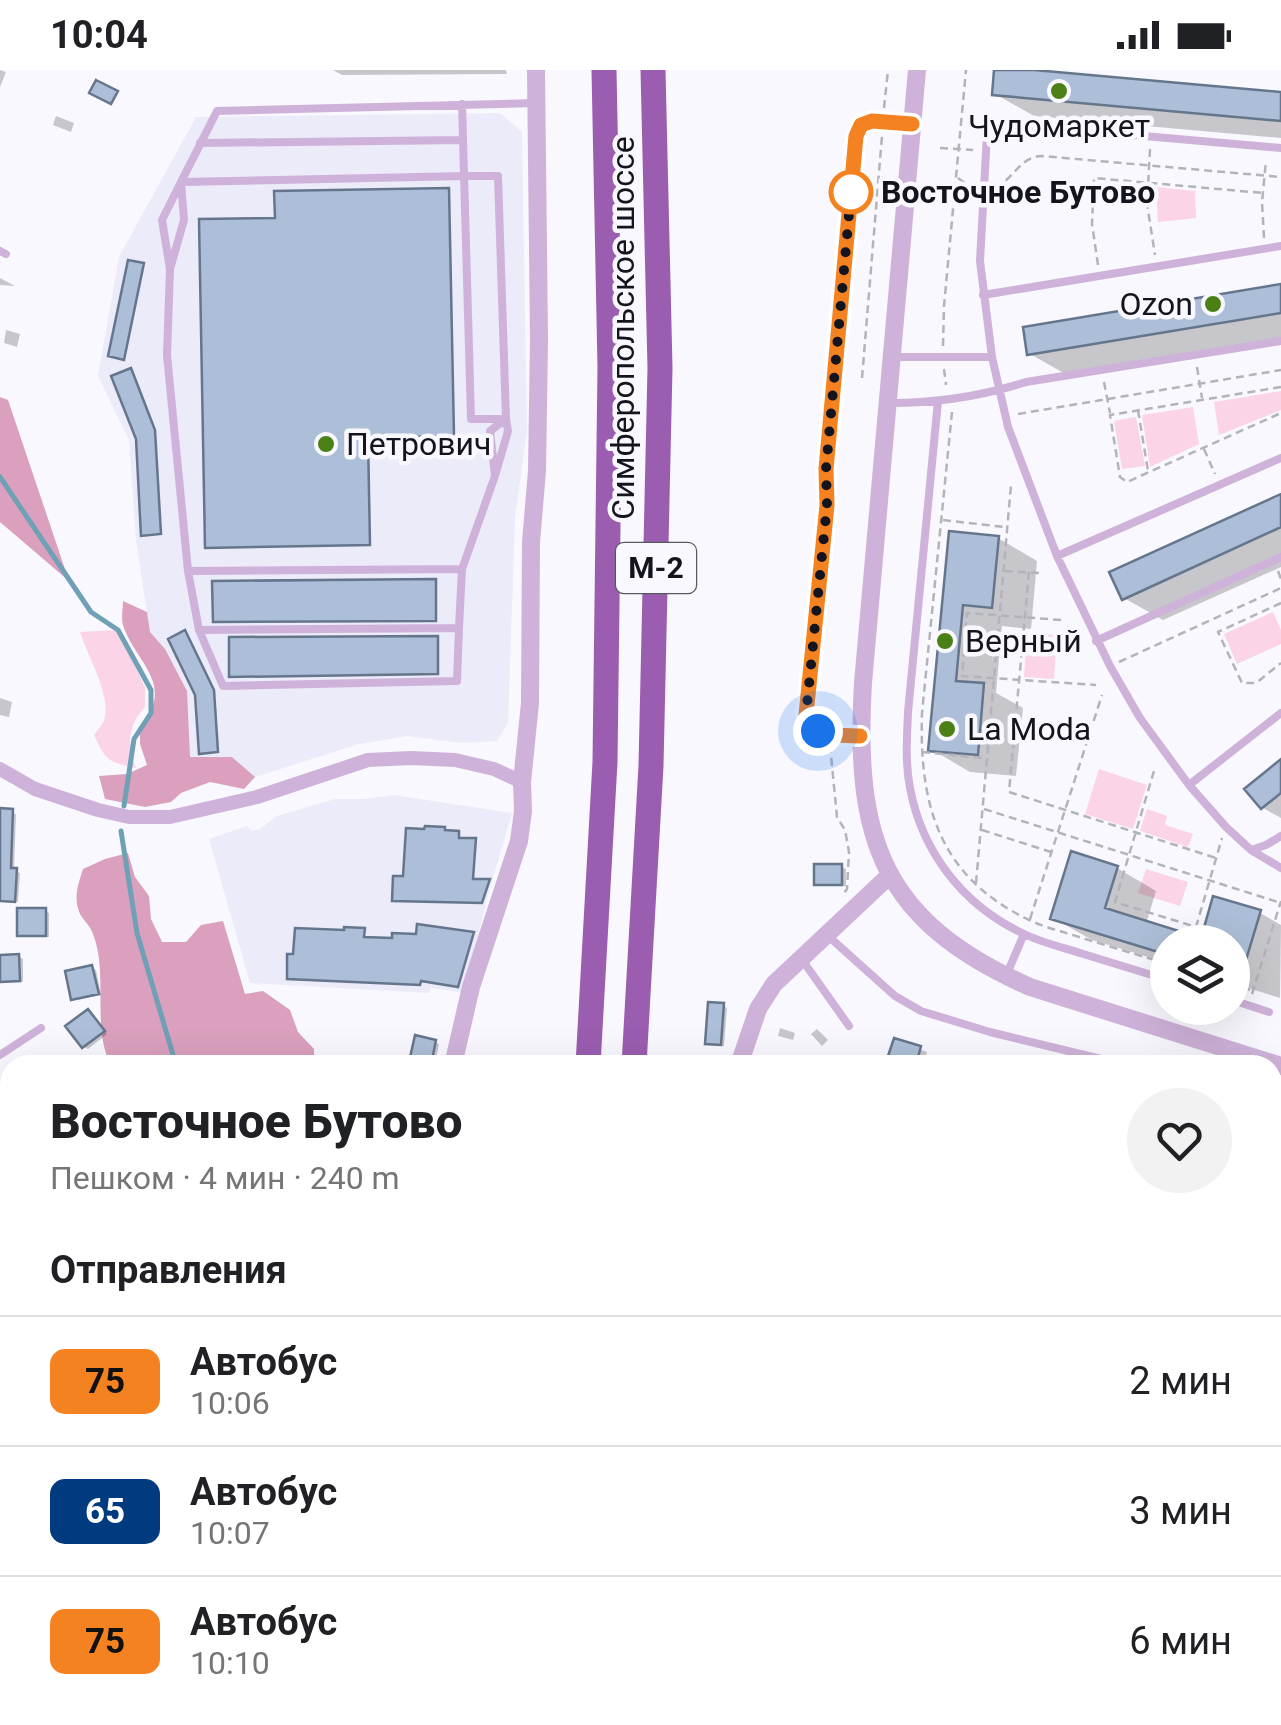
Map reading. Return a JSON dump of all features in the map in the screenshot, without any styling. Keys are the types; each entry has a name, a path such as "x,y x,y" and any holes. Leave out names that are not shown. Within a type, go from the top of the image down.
{"highway":[{"name":"Симферопольское шоссе","path":"589,1055 606,702 610,367 604,70"},
{"name":"Симферопольское шоссе","path":"635,1055 651,766 660,388 653,70"}],"street":[{"path":"455,1055 471,987 518,841 522,811 530,703 531,542 537,471 536,70"},
{"path":"917,70 860,736 873,837 911,907 958,949 1030,987 1246,1055"},
{"path":"0,769 35,790 129,817 170,817 257,797 368,760 455,760 494,769 522,782"},
{"path":"743,1055 758,1009 774,984 890,874"}],"lane":[{"path":"181,182 498,176 508,431 462,569 457,681 223,686 199,630 188,572 167,355 170,268 162,220 200,143 218,110 537,103"},
{"path":"462,104 471,418 506,418"},
{"path":"860,736 818,731 809,725 806,715 827,505 826,469 856,136 861,125 872,121 912,124"},
{"path":"1281,148 998,124 987,134 980,261 982,295 1005,416 1057,556 1096,641 1140,718 1189,785 1226,828 1251,850 1281,868"},
{"path":"200,143 464,140"},
{"path":"170,268 184,220 181,182"},
{"path":"982,295 1281,246"},
{"path":"886,403 953,399 1026,382 1281,341"},
{"path":"890,357 992,357"},
{"path":"938,401 906,753 910,787 925,839 965,895 993,917 1024,934 1150,974"},
{"path":"495,476 490,432 506,418"},
{"path":"1057,556 1281,458"},
{"path":"1096,641 1281,556"},
{"path":"188,572 462,569"},
{"path":"199,630 460,628"},
{"path":"1189,785 1281,712"},
{"path":"1251,850 1281,836"},
{"path":"827,934 895,996 921,1011 1085,1055"},
{"path":"1006,976 1024,934"},
{"path":"802,959 849,1026"},
{"path":"1250,1006 1270,1012"},
{"path":"0,1055 42,1028"}],"path":[{"path":"862,378 888,70"},
{"path":"966,70 944,306 945,382 953,399 922,713 924,784 938,833 976,884 1001,905 1030,920 1150,958"},
{"path":"1152,137 1147,183 1157,266"},
{"path":"1266,249 1262,224 1267,147"},
{"path":"940,148 986,151"},
{"path":"984,189 1003,184 1032,156 1281,177"},
{"path":"954,196 974,188 956,177"},
{"path":"1100,276 1092,224 1094,178 1263,193"},
{"path":"1195,355 1202,400"},
{"path":"1102,370 1120,478 1126,482 1281,413"},
{"path":"1005,416 1281,370"},
{"path":"1110,415 1281,387"},
{"path":"1138,410 1148,472"},
{"path":"1204,447 1220,485"},
{"path":"976,884 1011,484"},
{"path":"941,520 1008,528"},
{"path":"1004,571 1041,573"},
{"path":"1029,572 1009,792 1216,858"},
{"path":"1110,666 1281,588"},
{"path":"1281,603 1218,632 1242,683 1256,683 1281,663"},
{"path":"1061,620 968,614 962,676 1096,685"},
{"path":"1030,920 1102,695"},
{"path":"829,734 836,817 845,830 849,852 848,889 838,902"},
{"path":"921,752 987,758"},
{"path":"1154,771 1115,902 1196,927 1226,828"},
{"path":"982,809 1281,902 1250,999"},
{"path":"980,830 1053,853"}],"shaded area":[{"name":"Петрович","path":"500,113 522,132 527,431 515,517 508,723 497,741 461,743 407,736 359,744 255,777 232,757 190,757 165,649 150,632 136,540 129,440 98,376 119,257 196,117"},
{"path":"1156,187 1195,191 1196,218 1158,222"},
{"path":"1281,391 1281,410 1219,435 1214,402"},
{"path":"0,397 8,400 69,581 0,522"},
{"path":"1193,407 1199,444 1150,467 1142,415"},
{"path":"1136,417 1145,466 1122,469 1114,421"},
{"path":"123,601 147,612 150,632 165,649 187,691 190,757 232,757 255,777 244,789 210,782 181,793 171,802 145,807 105,799 99,776 127,774 147,765 140,744 140,726 155,698 150,674 123,625"},
{"path":"1273,612 1281,630 1281,644 1237,664 1224,634"},
{"path":"118,630 145,687 145,707 130,736 136,768 109,759 94,735 104,720 105,699 80,632"},
{"path":"1027,633 1057,635 1054,679 1024,677"},
{"path":"1099,769 1147,785 1133,829 1085,814"},
{"path":"394,795 512,813 465,993 431,988 429,993 250,983 209,839 247,826 252,831 260,829 277,816 335,799"},
{"path":"1147,809 1167,816 1165,825 1193,834 1188,847 1140,831"},
{"path":"128,853 135,877 149,896 151,919 162,942 186,942 201,925 223,921 245,994 263,991 290,1010 298,1032 314,1049 314,1055 107,1055 102,1035 98,950 92,931 80,914 77,897 83,869"},
{"path":"1146,869 1188,882 1180,906 1138,893"}],"building":[{"path":"994,70 1034,70 1281,92 1281,121 992,95"},
{"path":"96,80 118,91 111,104 89,93"},
{"path":"449,188 454,436 368,438 370,545 205,548 199,219 275,218 274,191"},
{"path":"128,260 144,263 124,360 108,356"},
{"path":"1281,284 1281,313 1027,355 1023,327"},
{"path":"131,368 155,430 161,534 141,536 136,439 111,376"},
{"path":"1281,494 1281,527 1122,600 1109,572"},
{"path":"949,531 999,536 992,608 963,605 956,681 984,683 978,755 928,751"},
{"path":"436,579 436,621 213,622 212,581"},
{"path":"185,630 214,690 218,752 199,754 195,695 168,639"},
{"path":"438,636 438,674 229,677 229,637"},
{"path":"1281,759 1281,793 1261,809 1244,789"},
{"path":"0,808 13,809 11,868 17,868 15,902 0,901"},
{"path":"425,826 459,831 459,838 476,838 473,879 490,879 482,903 392,901 393,876 403,876 406,828"},
{"path":"1071,851 1118,866 1105,908 1159,925 1150,925 1150,950 1050,919"},
{"path":"814,864 842,864 842,885 814,885"},
{"path":"1213,896 1261,910 1250,947 1250,925 1205,925"},
{"path":"17,908 46,908 46,936 17,936"},
{"path":"417,924 474,932 458,987 421,981 420,985 287,979 287,954 293,954 295,928 365,928 364,937 392,938 392,933 416,934"},
{"path":"19,954 20,981 0,982 0,955"},
{"path":"92,965 99,994 71,1000 65,971"},
{"path":"708,1002 724,1003 721,1045 705,1044"},
{"path":"88,1009 105,1031 82,1048 65,1026"},
{"path":"415,1035 436,1040 433,1055 411,1055"},
{"path":"894,1038 921,1046 919,1055 888,1055"}],"waterway":[{"path":"0,477 91,612 118,630 151,690 151,713 134,739 124,806"},
{"path":"121,831 137,933 173,1055"}],"bus line":[{"name":"75","path":"860,736 818,731 809,725 806,715 827,505 826,469 856,136 861,125 872,121 912,124"}],"place":[{"name":"Чудомаркет","path":"1059,91"},
{"name":"Восточное Бутово","path":"851,192"},
{"name":"Ozon","path":"1213,304"},
{"name":"Петрович","path":"326,444"},
{"name":"Верный","path":"945,641"},
{"name":"La Moda","path":"947,729"}],"route":[{"path":"818,731 809,725 806,715 851,192"}]}
